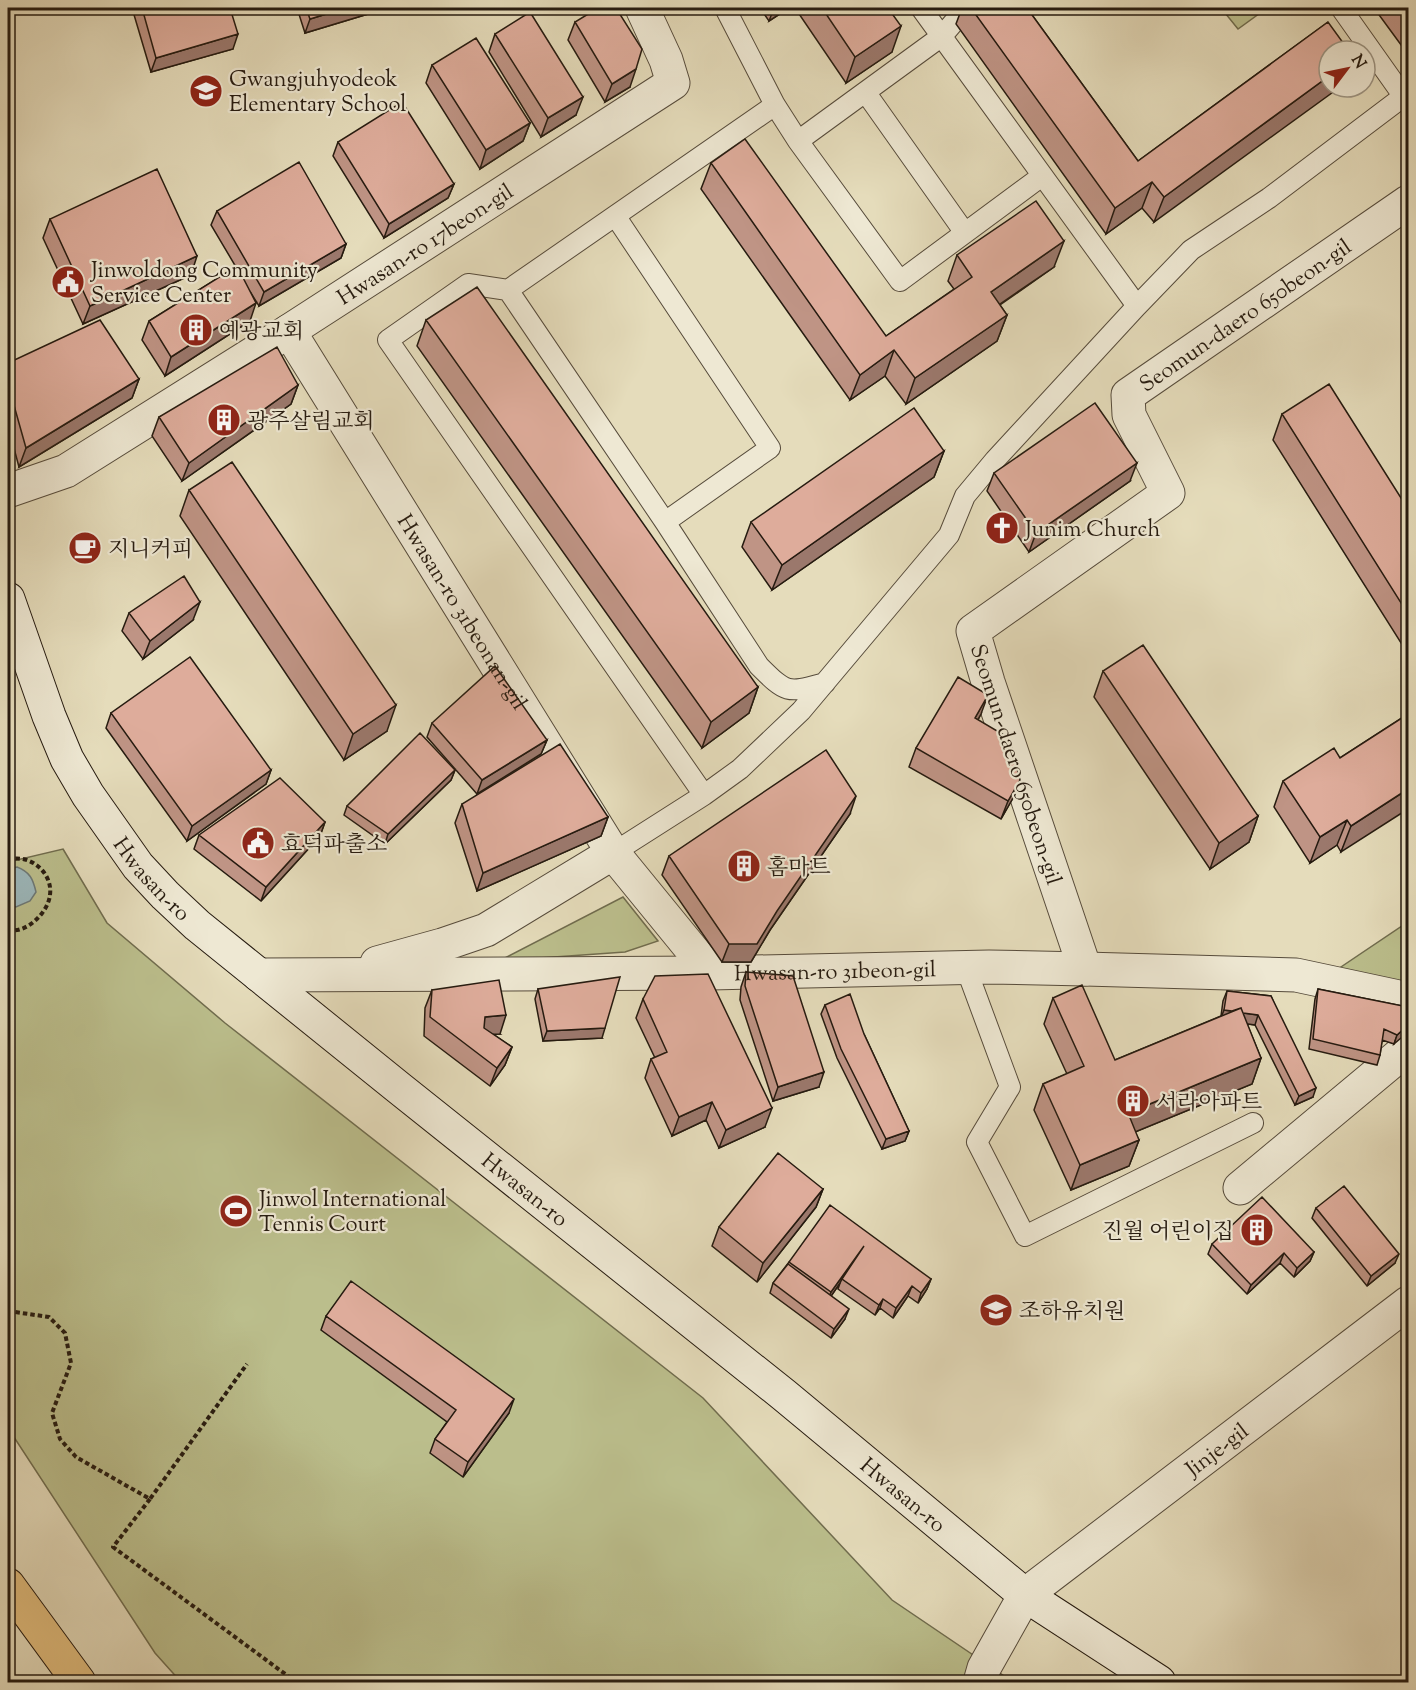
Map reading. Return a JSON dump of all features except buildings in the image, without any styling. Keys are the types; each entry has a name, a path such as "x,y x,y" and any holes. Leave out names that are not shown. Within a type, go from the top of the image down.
{"highway":[{"path":"8,1585 79,1683"}],"street":[{"name":"Hwasan-ro 17beon-gil","path":"8,491 66,471 289,331 673,83 666,60 642,8"},
{"name":"Seomun-daero 650beon-gil","path":"1085,969 988,682 973,631 1168,493 1129,415 1128,395 1408,202"},
{"name":"Hwasan-ro 31beonan-gil","path":"289,331 613,853 711,973"},
{"name":"Hwasan-ro","path":"8,598 49,716 67,759 88,795 138,866 165,895 198,925 784,1395 1025,1595 1159,1683"},
{"path":"335,975 442,945 486,930 613,853"},
{"name":"Hwasan-ro 31beon-gil","path":"260,975 711,973 966,968 1085,969 1296,975 1408,999"},
{"path":"1240,1188 1408,1048"},
{"name":"Jinje-gil","path":"1025,1595 1408,1303"},
{"path":"980,1683 984,1668 1025,1595"}],"lane":[{"path":"725,8 775,105 798,141 900,281 1042,176"},
{"path":"921,8 1137,306"},
{"path":"798,141 942,36 966,8"},
{"path":"613,853 704,795 748,762 801,711 949,535 965,496 995,460 1191,250 1269,198 1406,95 1341,8"},
{"path":"866,93 965,232"},
{"path":"704,795 388,340 468,284 508,290 775,105"},
{"path":"616,217 770,448 665,522"},
{"path":"508,290 759,666 778,685 795,691 825,683"},
{"path":"966,968 1010,1087 977,1142 1025,1236 1253,1123"}],"path":[{"path":"8,860 18,856 31,861 46,873 50,895 43,912 24,929 8,930"},
{"path":"8,1311 49,1317 65,1333 71,1363 51,1413 60,1439 76,1457 150,1499"},
{"path":"247,1364 113,1547 296,1683"}],"green space":[{"path":"1221,8 1267,8 1238,29"},
{"name":"Jinwol International Tennis Court","path":"63,849 107,923 225,1023 703,1398 892,1600 1013,1682 181,1682 155,1653 8,1428 8,862"},
{"path":"623,897 658,941 625,952 499,961"},
{"path":"1408,922 1408,986 1332,973"}],"water":[{"path":"17,867 30,876 36,892 30,901 16,907 8,904 8,869"}],"place":[{"name":"Gwangjuhyodeok Elementary School","path":"206,91"},
{"name":"Jinwoldong Community Service Center","path":"68,282"},
{"name":"예광교회","path":"196,330"},
{"name":"광주살림교회","path":"224,420"},
{"name":"Junim Church","path":"1002,528"},
{"name":"지니커피","path":"85,548"},
{"name":"효덕파출소","path":"258,843"},
{"name":"홈마트","path":"744,866"},
{"name":"서라아파트","path":"1133,1101"},
{"name":"Jinwol International Tennis Court","path":"236,1211"},
{"name":"진월 어린이집","path":"1257,1230"},
{"name":"조하유치원","path":"996,1310"}]}
